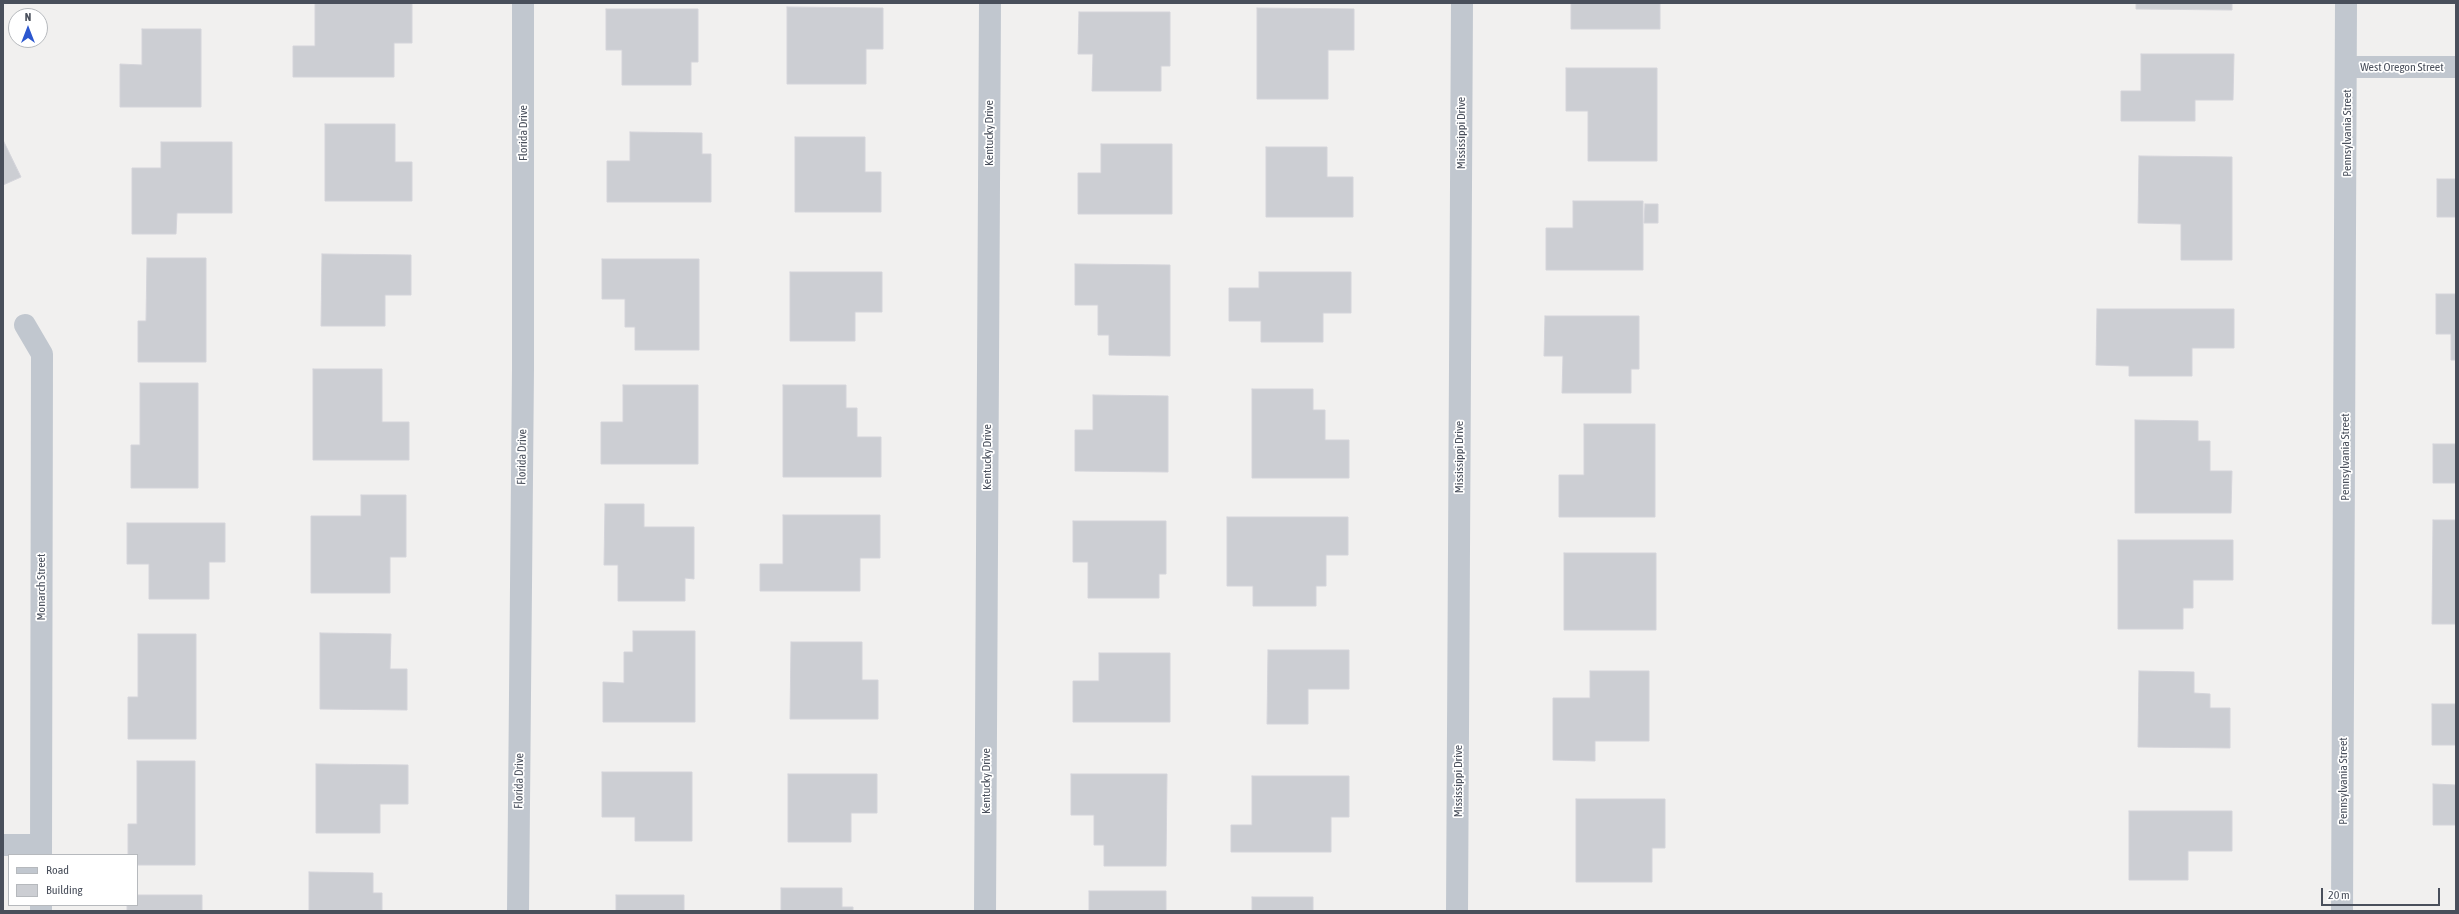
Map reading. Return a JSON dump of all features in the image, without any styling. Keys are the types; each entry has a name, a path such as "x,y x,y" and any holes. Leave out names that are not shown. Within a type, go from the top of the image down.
{"street":[{"name":"Florida Drive","path":"518,911 523,370 523,3"},
{"name":"Kentucky Drive","path":"985,911 990,3"},
{"name":"Mississippi Drive","path":"1457,911 1462,3"},
{"name":"Pennsylvania Street","path":"2342,911 2347,67 2346,3"},
{"name":"West Oregon Street","path":"2347,67 2456,67"},
{"name":"Monarch Street","path":"25,325 42,354 41,850"},
{"path":"3,845 41,850"}],"building":[{"path":"315,3 412,3 412,43 394,43 394,77 293,77 293,46 315,46"},
{"path":"1571,3 1660,3 1660,29 1571,29"},
{"path":"2136,3 2232,3 2232,10 2136,9"},
{"path":"787,7 883,8 883,49 866,49 866,84 787,84"},
{"path":"1257,8 1354,9 1354,50 1328,50 1328,99 1257,99"},
{"path":"606,9 698,9 698,62 691,62 691,85 622,85 622,50 606,50"},
{"path":"1079,12 1170,12 1170,66 1161,66 1161,91 1092,91 1093,54 1078,54"},
{"path":"142,29 201,29 201,107 120,107 120,64 142,65"},
{"path":"2141,54 2234,54 2233,100 2195,100 2195,121 2121,121 2121,91 2141,91"},
{"path":"1566,68 1657,68 1657,161 1588,161 1588,111 1566,111"},
{"path":"325,124 395,124 395,162 412,162 412,201 325,201"},
{"path":"630,132 702,133 702,154 711,154 711,202 607,202 607,161 630,161"},
{"path":"795,137 865,137 865,172 881,172 881,212 795,212"},
{"path":"3,140 21,177 3,185"},
{"path":"161,142 232,142 232,213 177,213 176,234 132,234 132,168 161,168"},
{"path":"1101,144 1172,144 1172,214 1078,214 1078,173 1101,173"},
{"path":"1266,147 1327,147 1327,177 1353,177 1353,217 1266,217"},
{"path":"2139,156 2232,157 2232,260 2181,260 2181,224 2138,223"},
{"path":"2437,179 2456,179 2456,217 2437,217"},
{"path":"1573,201 1643,201 1643,270 1546,270 1546,228 1573,228"},
{"path":"1645,204 1658,204 1658,223 1644,223"},
{"path":"322,254 411,255 411,295 385,295 385,326 321,326"},
{"path":"147,258 206,258 206,362 138,362 138,321 146,321"},
{"path":"602,259 699,259 699,350 635,350 635,327 625,327 625,299 602,299"},
{"path":"1075,264 1170,265 1170,356 1109,355 1109,335 1098,335 1098,305 1075,305"},
{"path":"790,272 882,272 882,312 855,312 855,341 790,341"},
{"path":"1259,272 1351,272 1351,313 1323,313 1323,342 1261,342 1261,321 1229,321 1229,288 1259,288"},
{"path":"2436,294 2456,294 2456,360 2451,360 2451,334 2436,334"},
{"path":"2097,309 2234,309 2234,348 2192,348 2192,376 2129,376 2129,366 2096,365"},
{"path":"1545,316 1639,316 1639,369 1631,369 1631,393 1562,393 1563,356 1544,356"},
{"path":"313,369 382,369 382,422 409,422 409,460 313,460"},
{"path":"140,383 198,383 198,488 131,488 131,445 140,445"},
{"path":"623,385 698,385 698,464 601,464 601,422 623,422"},
{"path":"783,385 846,385 846,408 857,408 857,437 881,437 881,477 783,477"},
{"path":"1252,389 1313,389 1313,410 1325,410 1325,440 1349,440 1349,478 1252,478"},
{"path":"1093,395 1168,396 1168,472 1075,471 1075,430 1093,430"},
{"path":"2135,420 2198,421 2198,441 2210,441 2210,471 2232,471 2231,513 2135,513"},
{"path":"1584,424 1655,424 1655,517 1559,517 1559,475 1584,475"},
{"path":"2433,444 2456,444 2456,483 2433,483"},
{"path":"361,495 406,495 406,557 390,557 390,593 311,593 311,516 361,516"},
{"path":"605,504 644,504 644,527 694,527 694,579 685,578 685,601 618,601 618,565 604,565"},
{"path":"783,515 880,515 880,558 860,558 860,591 760,591 760,564 783,564"},
{"path":"1227,517 1348,517 1348,555 1326,555 1326,586 1316,586 1316,606 1253,606 1253,586 1227,586"},
{"path":"2433,520 2456,520 2456,624 2432,624"},
{"path":"1073,521 1166,521 1166,574 1159,574 1159,598 1088,598 1088,562 1073,562"},
{"path":"127,523 225,523 225,562 209,562 209,599 149,599 149,564 127,564"},
{"path":"2118,540 2233,540 2233,580 2193,580 2193,608 2183,608 2183,629 2118,629"},
{"path":"1564,553 1656,553 1656,630 1564,630"},
{"path":"633,631 695,631 695,722 603,722 603,682 624,683 624,652 633,652"},
{"path":"320,633 391,634 390,669 407,669 407,710 320,709"},
{"path":"138,634 196,634 196,739 128,739 128,697 138,697"},
{"path":"791,642 862,642 862,680 878,680 878,719 790,719"},
{"path":"1268,650 1349,650 1349,689 1308,689 1308,724 1267,724"},
{"path":"1099,653 1170,653 1170,722 1073,722 1073,681 1099,681"},
{"path":"1590,671 1649,671 1649,741 1595,741 1595,761 1553,760 1553,698 1590,698"},
{"path":"2139,671 2194,672 2194,693 2210,694 2210,708 2230,708 2230,748 2138,747"},
{"path":"2432,704 2456,704 2456,745 2432,745"},
{"path":"137,761 195,761 195,865 138,865 138,854 128,854 128,824 137,824"},
{"path":"316,764 408,765 408,804 380,804 380,833 316,833"},
{"path":"602,772 692,772 692,841 635,841 635,817 602,817"},
{"path":"788,774 877,774 877,813 851,813 851,842 788,842"},
{"path":"1071,774 1167,774 1166,866 1104,866 1104,845 1094,845 1094,815 1071,815"},
{"path":"1252,776 1349,776 1349,817 1331,817 1331,852 1231,852 1231,825 1252,825"},
{"path":"2433,784 2456,785 2456,825 2433,825"},
{"path":"1576,799 1665,799 1665,848 1652,848 1652,882 1576,882"},
{"path":"2129,811 2232,811 2232,851 2188,851 2188,880 2129,880"},
{"path":"309,872 373,873 373,893 382,893 382,911 309,911"},
{"path":"781,888 842,888 842,907 853,907 853,911 781,911"},
{"path":"1089,891 1166,891 1166,911 1089,911"},
{"path":"138,895 202,895 202,911 127,911 127,906 138,906"},
{"path":"616,895 684,895 684,911 616,911"},
{"path":"1252,897 1313,897 1313,911 1252,911"}]}
